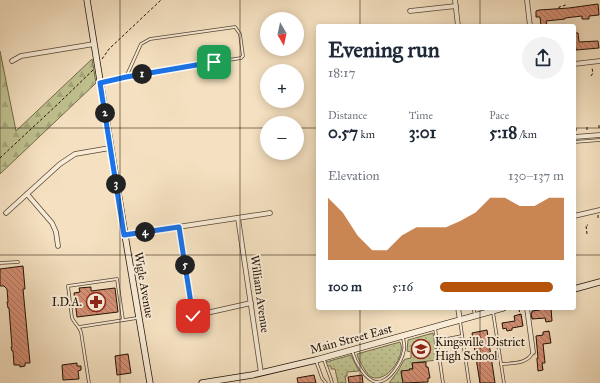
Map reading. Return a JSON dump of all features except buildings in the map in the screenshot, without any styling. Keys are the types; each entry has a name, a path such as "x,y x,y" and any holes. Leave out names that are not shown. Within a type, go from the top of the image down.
{"street":[{"name":"Wigle Avenue","path":"87,0 124,235 150,383"},
{"path":"455,0 458,24"},
{"path":"527,0 530,24"},
{"path":"410,11 456,6"},
{"path":"12,61 21,56 94,44"},
{"path":"576,64 600,61"},
{"path":"576,138 600,132"},
{"path":"6,213 60,164 75,154 110,148"},
{"path":"27,194 52,223 56,232 58,246"},
{"path":"576,216 600,210"},
{"path":"124,235 270,213"},
{"name":"William Avenue","path":"238,218 261,373"},
{"path":"179,227 193,316 251,303"},
{"path":"576,288 600,282"},
{"path":"458,310 460,320"},
{"name":"Main Street East","path":"202,383 261,373 316,360 496,310"},
{"path":"527,310 533,352"}],"lane":[{"path":"100,83 126,77 241,58 243,56 240,34 235,27 150,39 141,44 126,77"},
{"path":"576,142 600,140"},
{"path":"0,263 18,262"},
{"path":"89,383 81,332 72,318 68,286 117,279 124,320"},
{"path":"474,310 476,316"},
{"path":"492,311 504,383"},
{"path":"79,327 138,318"},
{"path":"460,320 469,383"},
{"path":"434,327 443,383"},
{"path":"352,350 355,359 368,378 372,381 382,382 387,380 401,360 404,348 403,336"},
{"path":"437,341 462,336"},
{"path":"501,364 525,361 533,352"},
{"path":"323,358 332,383"},
{"path":"316,360 322,378 326,383"}],"path":[{"path":"0,158 98,66 109,49 161,0"},
{"path":"559,8 559,6 566,5"},
{"path":"591,76 593,73 592,68"},
{"path":"599,125 600,132"},
{"path":"576,128 577,132"},
{"path":"587,234 586,225 588,225"},
{"path":"519,310 520,315"}],"green space":[{"path":"0,51 16,131 92,59 96,83 0,174"},
{"path":"433,333 437,360 412,363 413,369 401,372 403,383 389,383 404,360 411,358 411,352 407,351 408,340"},
{"path":"400,342 400,356 395,366 381,377 371,377 366,372 357,354"},
{"path":"351,355 359,371 347,372 347,376 345,376 346,383 338,383 335,369 331,369 331,366 326,366 326,362"}],"place":[{"name":"I.D.A.","path":"96,302"},
{"name":"Kingsville District High School","path":"421,349"}],"route":[{"path":"193,316 179,227 124,235 100,83 214,62"}]}
